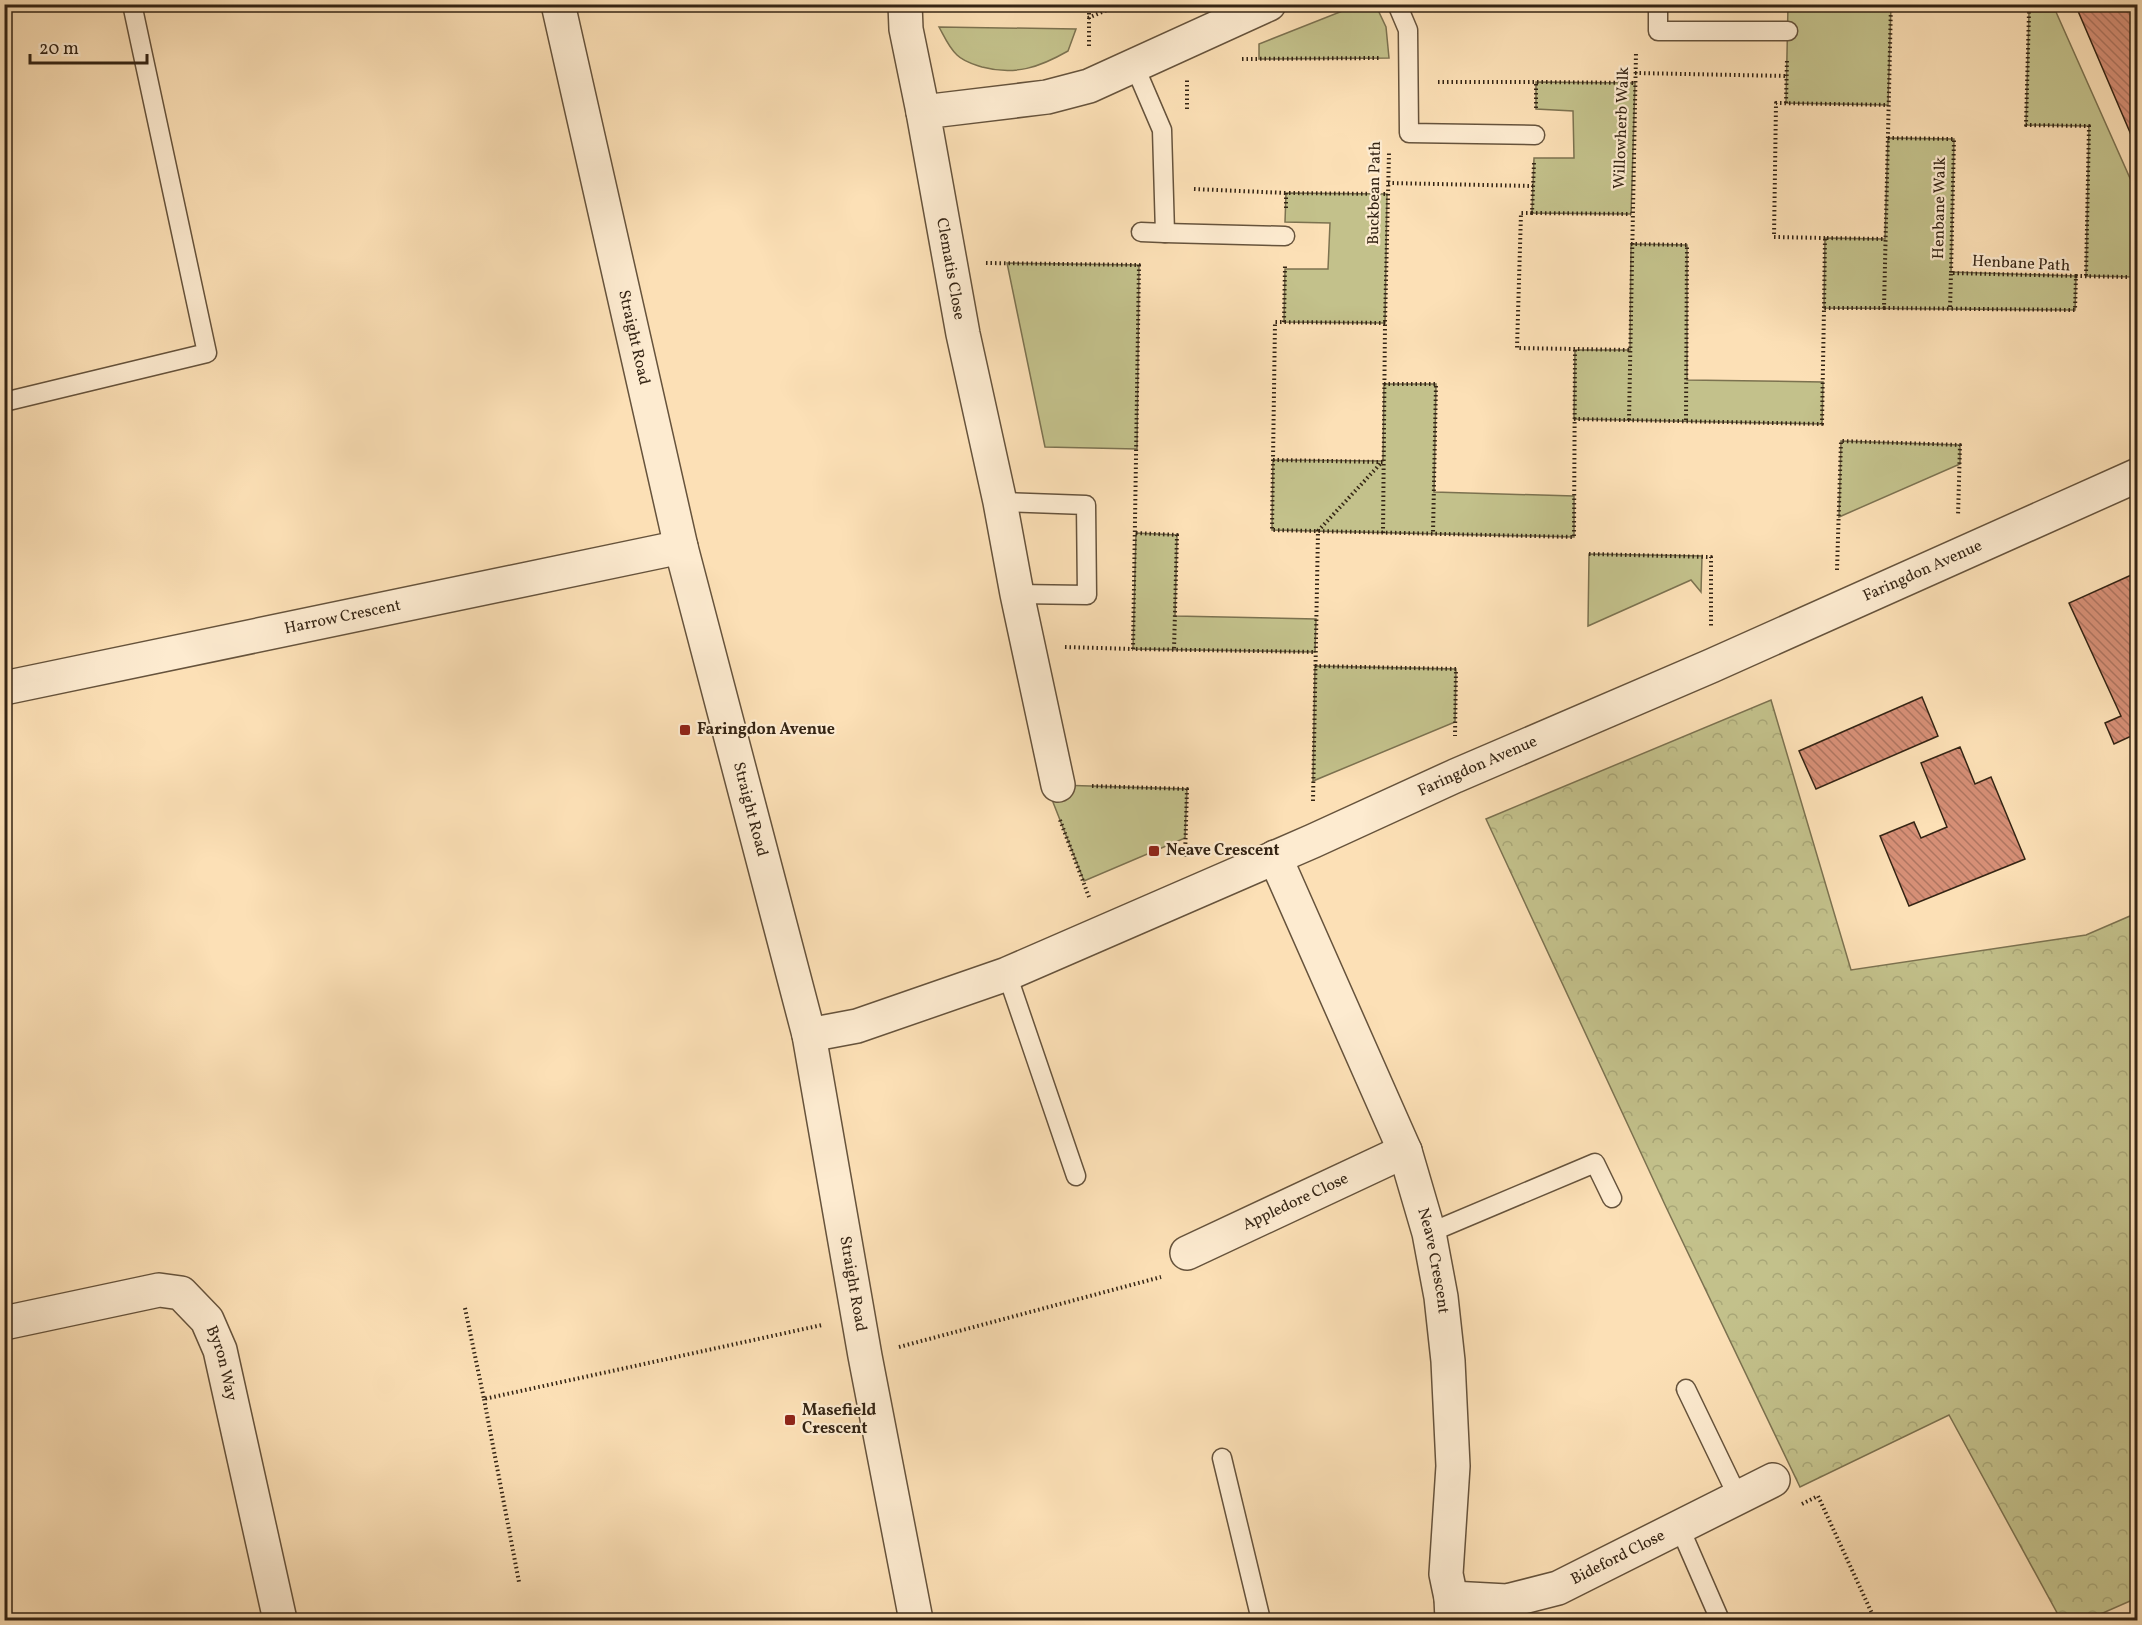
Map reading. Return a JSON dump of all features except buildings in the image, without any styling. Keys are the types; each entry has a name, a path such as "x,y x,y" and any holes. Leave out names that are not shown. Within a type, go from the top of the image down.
{"street":[{"name":"Straight Road","path":"558,4 681,547 809,1035 858,1318 916,1620"},
{"name":"Clematis Close","path":"905,4 906,29 949,264 1058,785"},
{"path":"923,112 1047,97 1089,86 1269,4"},
{"name":"Faringdon Avenue","path":"809,1035 857,1026 1007,974 1313,841 1455,776 1711,666 2138,475"},
{"name":"Harrow Crescent","path":"4,688 681,547"},
{"name":"Neave Crescent","path":"1275,856 1405,1151 1429,1233 1441,1297 1449,1361 1453,1466 1446,1574 1452,1609"},
{"name":"Appledore Close","path":"1187,1253 1405,1151"},
{"name":"Byron Way","path":"4,1323 159,1290 181,1293 207,1320 220,1350 280,1620"},
{"name":"Bideford Close","path":"1452,1609 1507,1601 1558,1588 1773,1480"}],"lane":[{"path":"4,402 207,353 132,4"},
{"path":"1397,4 1408,30 1409,133 1535,135"},
{"path":"1658,4 1658,31 1788,31"},
{"path":"1135,67 1162,130 1165,233"},
{"path":"1141,232 1285,236"},
{"path":"1000,502 1086,505 1087,595 1017,594"},
{"path":"1007,974 1076,1176"},
{"path":"1429,1233 1595,1163 1612,1198"},
{"path":"1686,1389 1738,1497"},
{"path":"1222,1458 1261,1620"},
{"path":"1679,1526 1720,1620"}],"path":[{"path":"1088,18 1120,4"},
{"path":"1884,308 1891,4"},
{"path":"2029,12 2026,125 2089,126 2086,276"},
{"name":"Willowherb Walk","path":"1629,420 1636,34 1658,31"},
{"path":"1186,111 1187,78 1203,59 1191,40"},
{"path":"1237,59 1389,58"},
{"path":"1635,73 1787,76"},
{"path":"1433,82 1536,82"},
{"path":"1885,239 1774,237 1776,103 1888,105"},
{"name":"Henbane Walk","path":"1888,138 1954,139 1951,273"},
{"name":"Buckbean Path","path":"1383,533 1384,323 1389,151"},
{"path":"1388,183 1533,186"},
{"path":"1185,189 1286,193"},
{"path":"1532,213 1521,213 1517,348 1630,350"},
{"path":"1574,419 1822,424 1825,238"},
{"path":"1631,244 1687,245 1686,420"},
{"path":"949,264 1139,265 1133,649"},
{"name":"Henbane Path","path":"1824,308 2075,310 2076,276 1951,273 1950,309"},
{"path":"2076,276 2127,277"},
{"path":"1384,323 1275,322 1272,530 1574,537 1575,350"},
{"path":"1384,384 1436,384 1433,534"},
{"path":"1836,609 1841,441 1960,445 1957,556"},
{"path":"1273,460 1383,462"},
{"path":"1313,841 1318,531 1383,462"},
{"path":"1136,534 1177,535 1174,650"},
{"path":"1589,554 1711,557 1711,666"},
{"path":"1029,647 1315,652"},
{"path":"1315,666 1456,669 1455,776"},
{"path":"1101,932 1049,792 1058,785 1187,789 1183,897"},
{"path":"865,1356 1169,1275 1187,1253"},
{"path":"465,1308 519,1582"},
{"path":"484,1399 858,1318"},
{"path":"1773,1480 1788,1510 1818,1496 1875,1620"}],"green space":[{"path":"1788,5 1891,5 1888,105 1786,103"},
{"path":"1355,6 1377,8 1386,27 1389,58 1259,59 1259,44"},
{"path":"2029,12 2056,12 2137,194 2137,277 2086,276 2089,126 2026,125"},
{"path":"939,27 1076,29 1068,51 1047,62 1005,71 982,67 957,55"},
{"path":"1536,82 1635,83 1631,214 1532,213 1534,158 1574,158 1573,111 1536,109"},
{"path":"1888,138 1954,139 1951,272 2076,276 2075,310 1824,308 1825,238 1885,239"},
{"path":"1286,193 1387,194 1385,323 1284,322 1285,269 1328,269 1330,223 1285,222"},
{"path":"1631,244 1687,245 1687,380 1823,382 1822,424 1574,419 1575,350 1630,350"},
{"path":"1007,263 1139,265 1137,449 1045,447"},
{"path":"1384,384 1436,384 1434,492 1574,496 1574,537 1272,530 1273,460 1383,461"},
{"path":"1841,441 1960,445 1960,464 1839,517"},
{"path":"1136,533 1177,535 1175,616 1316,619 1315,652 1133,649"},
{"path":"1589,554 1702,556 1701,592 1691,580 1588,626"},
{"path":"1315,666 1456,669 1455,722 1313,781"},
{"path":"1771,700 1851,970 2086,935 2137,913 2137,1598 2087,1620 2061,1620 1949,1415 1800,1487 1666,1207 1486,819"},
{"path":"1058,785 1187,789 1185,838 1084,881 1049,792"}],"place":[{"name":"Faringdon Avenue","path":"685,730"},
{"name":"Neave Crescent","path":"1154,851"},
{"name":"Masefield Crescent","path":"790,1420"}]}
